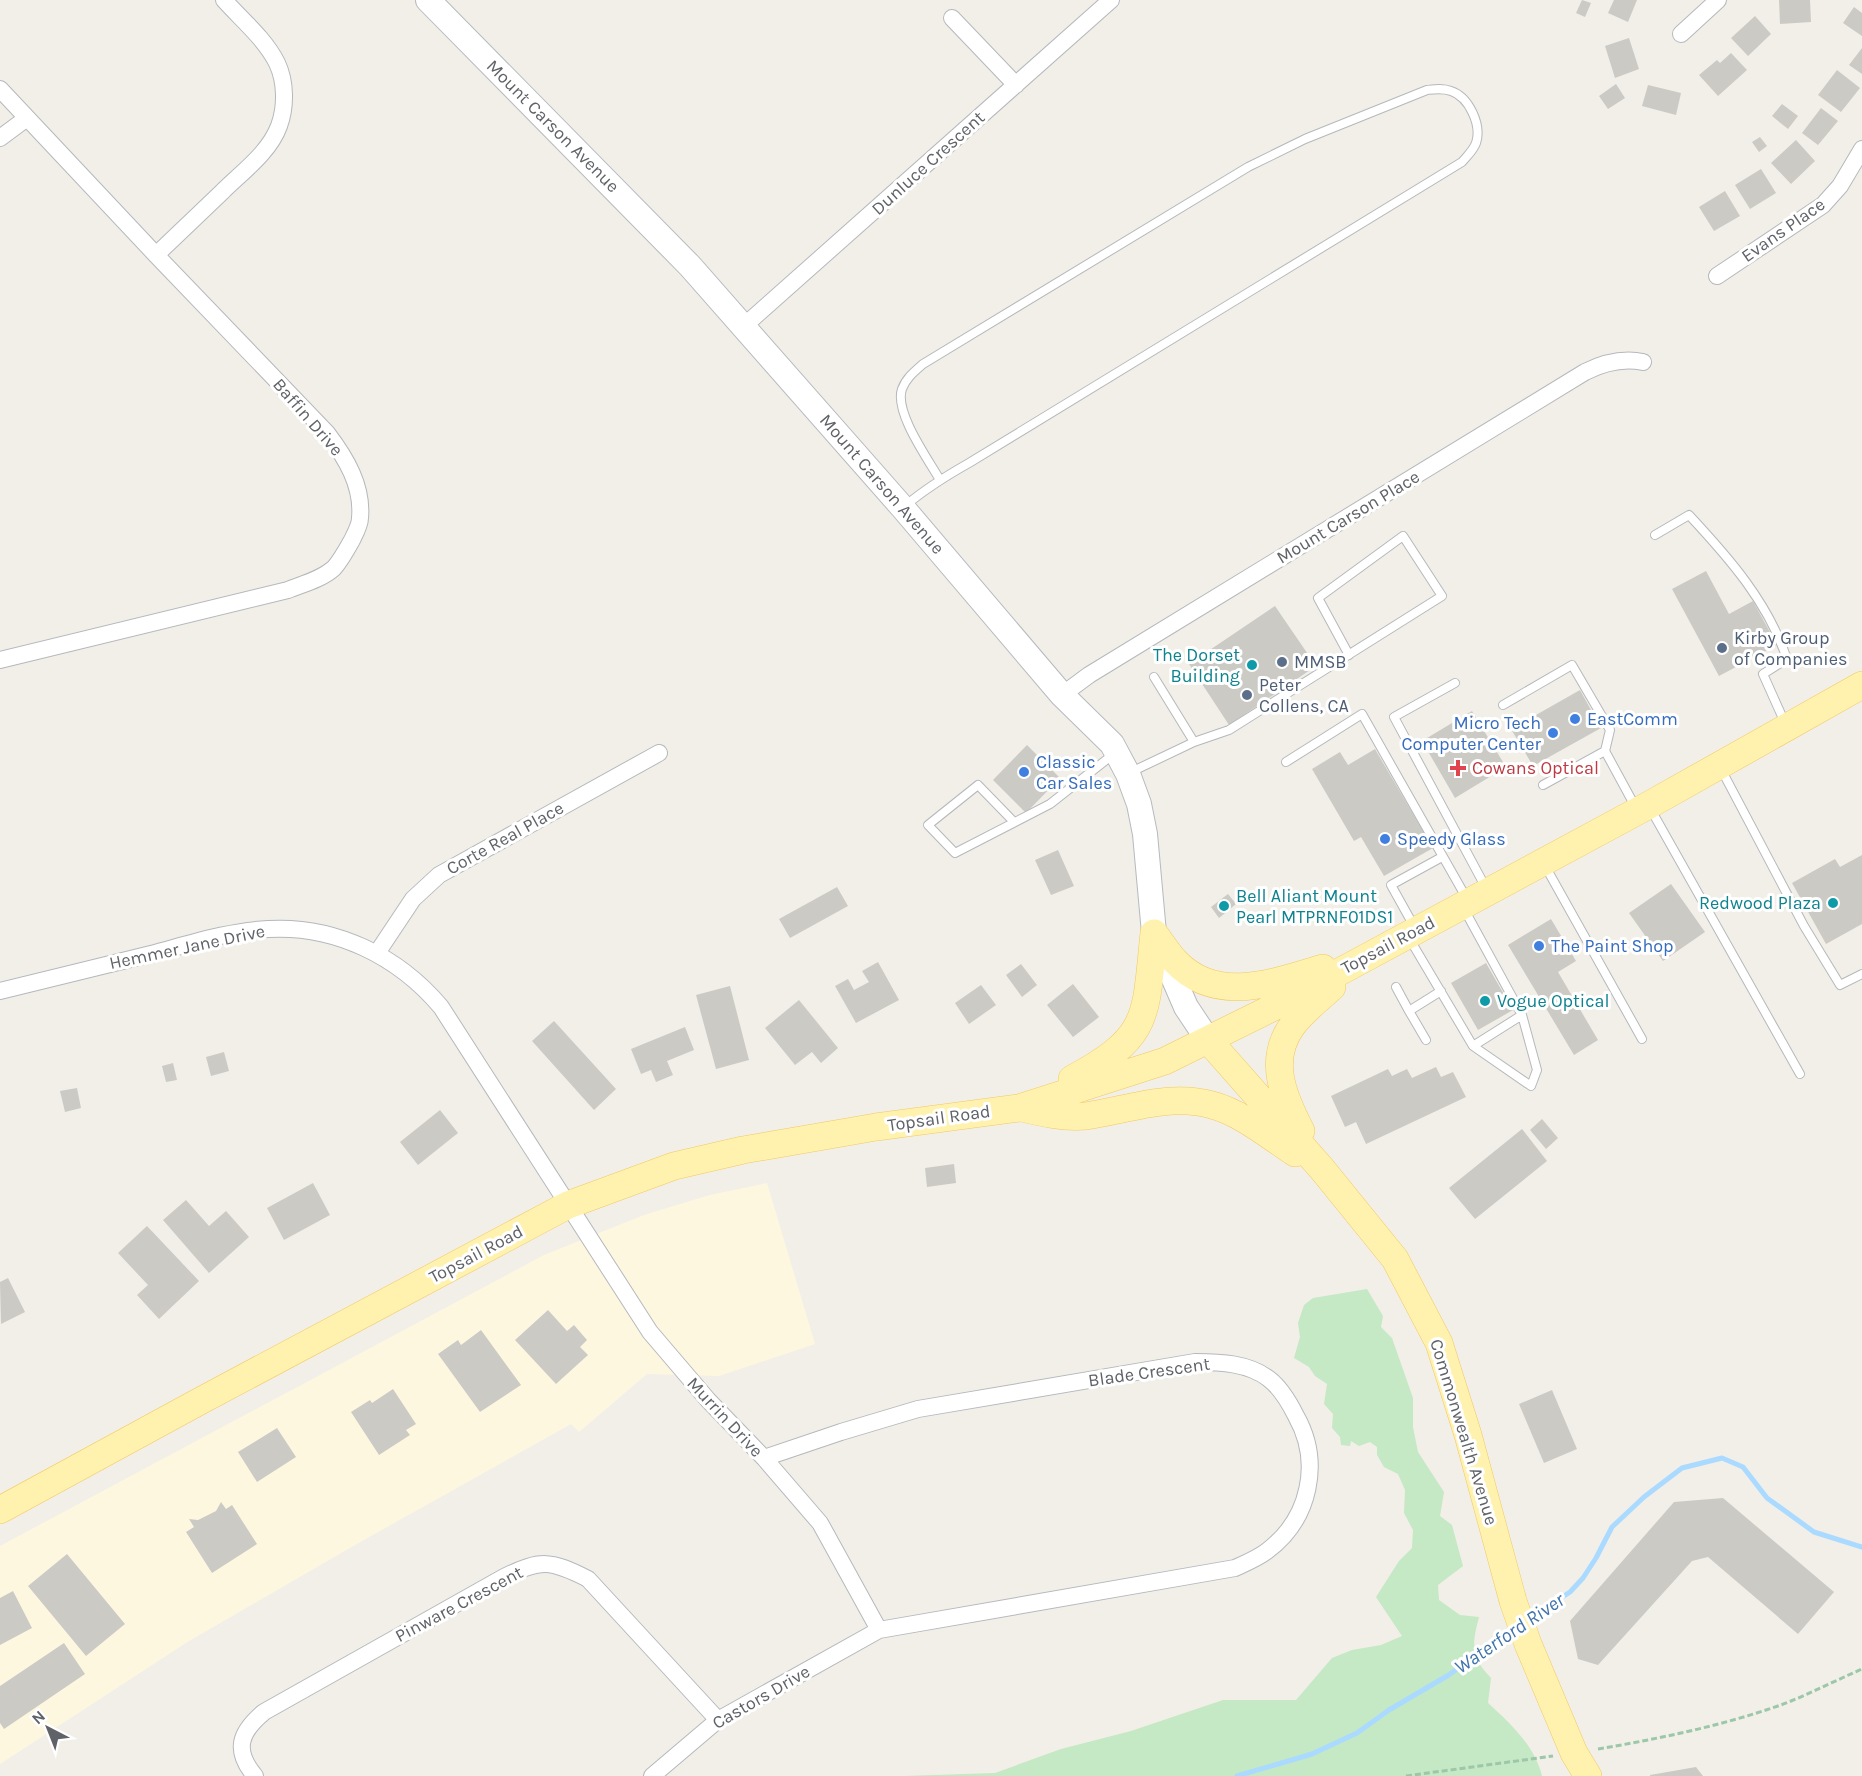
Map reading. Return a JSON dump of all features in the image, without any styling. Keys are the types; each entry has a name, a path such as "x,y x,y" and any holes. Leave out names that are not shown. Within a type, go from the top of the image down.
{"main road":[{"name":"Mount Carson Avenue","path":"428,0 664,238 903,508 1062,695 1112,744 1128,774 1139,804 1145,834 1154,933 1186,1007 1208,1040"},
{"name":"Topsail Road","path":"0,1510 568,1204 674,1166 743,1150 876,1127 1019,1108 1144,1069 1208,1040 1367,957 1787,729 1862,685"},
{"path":"1154,933 1175,962 1193,977 1223,987 1261,985 1367,957"},
{"path":"1019,1108 1102,1063 1125,1044 1139,1027 1148,992 1154,933"},
{"path":"1322,1169 1287,1104 1281,1088 1283,1041 1302,1015 1367,957"},
{"name":"Commonwealth Avenue","path":"1208,1040 1322,1169 1395,1259 1439,1343 1471,1446 1513,1601 1528,1644 1581,1765"},
{"path":"1019,1108 1059,1116 1084,1116 1154,1102 1187,1101 1209,1104 1228,1110 1322,1169"}],"street":[{"path":"156,255 254,161 269,144 279,126 284,103 283,83 278,64 266,45 224,0"},
{"name":"Dunluce Crescent","path":"744,326 1111,0"},
{"path":"1681,34 1718,0"},
{"path":"952,18 1016,85"},
{"name":"Baffin Drive","path":"0,89 343,453 353,472 360,520 348,548 333,568 312,581 288,590 0,660"},
{"path":"0,138 27,118"},
{"name":"Evans Place","path":"1718,276 1823,205 1840,186 1862,149"},
{"name":"Mount Carson Place","path":"1062,695 1099,669 1585,372 1620,361 1643,362"},
{"name":"Corte Real Place","path":"377,953 413,899 439,875 659,753"},
{"name":"Hemmer Jane Drive","path":"0,991 228,934 268,929 326,934 377,953 417,982 441,1007 568,1204"},
{"name":"Murrin Drive","path":"568,1204 650,1332 708,1400 764,1458 820,1522 879,1630"},
{"name":"Blade Crescent","path":"764,1458 918,1409 1195,1362 1233,1364 1270,1379 1302,1426 1310,1446 1308,1486 1303,1505 1293,1524 1280,1539 1267,1552 1250,1561 1235,1568 879,1630"},
{"name":"Pinware Crescent","path":"255,1776 243,1758 241,1740 250,1724 264,1712 504,1577 522,1568 543,1562 566,1568 588,1579 718,1720"},
{"name":"Castors Drive","path":"652,1776 718,1720 879,1630"}],"lane":[{"path":"903,508 927,487 940,480 1462,162 1472,152 1477,141 1478,128 1471,111 1462,98 1454,92 1441,88 1427,90 1305,139 1248,167 923,364 909,376 902,390 900,402 906,419 940,480"},
{"path":"1655,535 1689,515 1721,548 1755,592 1782,643 1787,659 1762,674 1787,729"},
{"path":"1128,774 1194,742 1229,730 1349,655 1442,596 1403,536 1318,598 1349,655"},
{"path":"1503,705 1572,665 1610,730 1605,751 1643,808 1800,1074"},
{"path":"1154,677 1194,742"},
{"path":"1442,857 1391,885 1442,991 1473,1046 1531,1086 1537,1070 1522,1015 1394,717 1455,683"},
{"path":"1286,762 1362,714 1442,857 1473,899"},
{"path":"1543,785 1605,751"},
{"path":"1014,822 978,785 928,825 955,853 1050,804 1116,752"},
{"path":"1719,766 1804,926 1840,985 1862,974"},
{"path":"1542,861 1642,1039"},
{"path":"1396,987 1426,1040"},
{"path":"1409,1011 1442,991"},
{"path":"1473,1046 1522,1015"}],"path":[{"path":"1406,1776 1581,1765 1641,1742 1779,1706 1862,1669"}],"shaded area":[{"path":"767,1183 815,1344 719,1376 647,1374 579,1432 571,1424 355,1545 189,1641 0,1764 0,1546 544,1255 644,1215 710,1195"}],"green space":[{"path":"1367,1289 1383,1316 1381,1327 1392,1338 1413,1398 1413,1427 1418,1452 1444,1492 1440,1516 1452,1525 1463,1566 1438,1585 1439,1600 1460,1615 1479,1617 1474,1650 1479,1663 1491,1678 1488,1703 1528,1745 1542,1776 905,1776 995,1773 1061,1749 1131,1731 1223,1700 1296,1700 1332,1658 1352,1650 1381,1645 1402,1636 1376,1597 1399,1561 1412,1548 1413,1530 1404,1513 1405,1490 1398,1474 1384,1467 1377,1455 1377,1447 1370,1442 1359,1446 1351,1441 1350,1446 1341,1445 1340,1437 1332,1428 1333,1414 1324,1404 1327,1384 1315,1376 1309,1367 1294,1358 1300,1337 1298,1323 1304,1305 1313,1298"}],"building":[{"path":"1582,0 1591,3 1585,17 1576,13"},
{"path":"1614,0 1637,0 1628,22 1608,13"},
{"path":"1779,0 1810,0 1811,22 1780,24"},
{"path":"1854,7 1862,13 1862,36 1843,23"},
{"path":"1755,16 1771,34 1748,56 1731,38"},
{"path":"1629,38 1639,69 1615,78 1605,46"},
{"path":"1862,48 1862,74 1849,65"},
{"path":"1731,53 1747,70 1718,96 1699,75 1717,60 1720,63"},
{"path":"1837,70 1860,88 1841,112 1818,95"},
{"path":"1616,84 1625,98 1608,109 1599,96"},
{"path":"1648,85 1681,93 1676,115 1642,106"},
{"path":"1782,104 1798,116 1788,129 1772,116"},
{"path":"1821,108 1838,121 1818,145 1802,133"},
{"path":"1760,137 1767,146 1759,152 1752,142"},
{"path":"1796,140 1815,161 1791,184 1771,163"},
{"path":"1761,169 1776,193 1750,209 1735,185"},
{"path":"1725,191 1740,216 1714,231 1699,207"},
{"path":"1706,571 1729,614 1753,601 1777,645 1719,676 1672,589"},
{"name":"The Dorset Building","path":"1275,606 1316,666 1229,725 1189,664"},
{"path":"1580,690 1601,728 1533,766 1511,729"},
{"path":"1472,711 1506,767 1455,798 1422,741"},
{"path":"1027,745 1060,778 1026,813 993,780"},
{"path":"1375,749 1433,848 1384,876 1361,837 1354,841 1312,769 1340,752 1348,765"},
{"path":"1058,850 1074,886 1051,895 1035,860"},
{"name":"Redwood Plaza","path":"1862,855 1862,924 1826,944 1792,883 1835,859 1840,867"},
{"path":"1671,884 1705,932 1663,961 1629,913"},
{"path":"837,887 848,906 790,938 779,919"},
{"name":"Bell Aliant Mount Pearl MTPRNF01DS1","path":"1228,894 1236,904 1219,918 1211,907"},
{"path":"1551,919 1576,961 1558,972 1598,1040 1574,1055 1508,945"},
{"path":"878,962 899,1000 856,1023 835,986 848,979 854,990 869,982 862,971"},
{"name":"Vogue Optical","path":"1486,963 1513,1010 1478,1030 1451,983"},
{"path":"1021,964 1037,985 1022,997 1006,975"},
{"path":"1073,984 1099,1017 1073,1037 1047,1005"},
{"path":"981,985 996,1005 969,1024 955,1003"},
{"path":"730,986 749,1060 716,1069 696,995"},
{"path":"799,1000 838,1048 821,1063 812,1052 795,1065 765,1028"},
{"path":"554,1021 616,1089 594,1110 532,1041"},
{"path":"685,1027 694,1050 667,1061 673,1075 656,1082 651,1070 641,1074 631,1049"},
{"path":"224,1052 229,1071 211,1076 206,1057"},
{"path":"173,1063 177,1080 166,1082 162,1066"},
{"path":"1436,1067 1441,1077 1453,1072 1466,1097 1366,1144 1356,1122 1345,1127 1331,1096 1388,1069 1392,1076 1407,1069 1412,1078"},
{"path":"77,1088 81,1108 65,1112 60,1091"},
{"path":"440,1110 458,1133 418,1165 400,1142"},
{"path":"1542,1119 1558,1138 1546,1149 1530,1130"},
{"path":"1522,1129 1547,1161 1475,1219 1449,1188"},
{"path":"954,1164 956,1183 927,1187 925,1168"},
{"path":"313,1183 330,1215 284,1240 267,1208"},
{"path":"186,1200 209,1226 226,1211 249,1237 209,1273 163,1220"},
{"path":"147,1226 199,1281 159,1319 137,1295 148,1285 118,1253"},
{"path":"8,1278 25,1312 1,1324 0,1282"},
{"path":"548,1310 567,1331 574,1325 587,1340 580,1347 588,1355 556,1384 515,1340"},
{"path":"481,1330 521,1385 480,1412 438,1354 458,1340 461,1345"},
{"path":"393,1389 416,1424 406,1430 410,1435 379,1455 351,1412 370,1400 372,1403"},
{"path":"1552,1390 1577,1449 1544,1463 1519,1404"},
{"path":"277,1428 296,1457 257,1482 238,1452"},
{"path":"1723,1498 1834,1592 1798,1634 1708,1557 1692,1561 1598,1665 1578,1659 1570,1621 1674,1502"},
{"path":"221,1502 226,1509 232,1505 257,1544 212,1573 186,1532 194,1527 189,1519 198,1520 216,1511"},
{"path":"67,1554 125,1624 86,1656 28,1586"},
{"path":"13,1591 32,1628 0,1645 0,1598"},
{"path":"64,1643 85,1674 4,1729 0,1723 0,1686"},
{"path":"1696,1767 1703,1776 1650,1776 1650,1775"}],"waterway":[{"name":"Waterford River","path":"1529,1619 1570,1592 1583,1578 1596,1558 1612,1527 1644,1497 1682,1468 1722,1458 1743,1467 1767,1498 1814,1532 1862,1547"},
{"name":"Waterford River","path":"1237,1776 1312,1754 1357,1733 1514,1630"}],"place":[{"name":"Kirby Group of Companies","path":"1722,648"},
{"name":"MMSB","path":"1282,662"},
{"name":"The Dorset Building","path":"1252,665"},
{"name":"Peter Collens, CA","path":"1247,695"},
{"name":"EastComm","path":"1575,719"},
{"name":"Micro Tech Computer Center","path":"1553,733"},
{"name":"Cowans Optical","path":"1458,768"},
{"name":"Classic Car Sales","path":"1024,772"},
{"name":"Speedy Glass","path":"1385,839"},
{"name":"Redwood Plaza","path":"1833,903"},
{"name":"Bell Aliant Mount Pearl MTPRNF01DS1","path":"1224,906"},
{"name":"The Paint Shop","path":"1539,946"},
{"name":"Vogue Optical","path":"1485,1001"}]}
